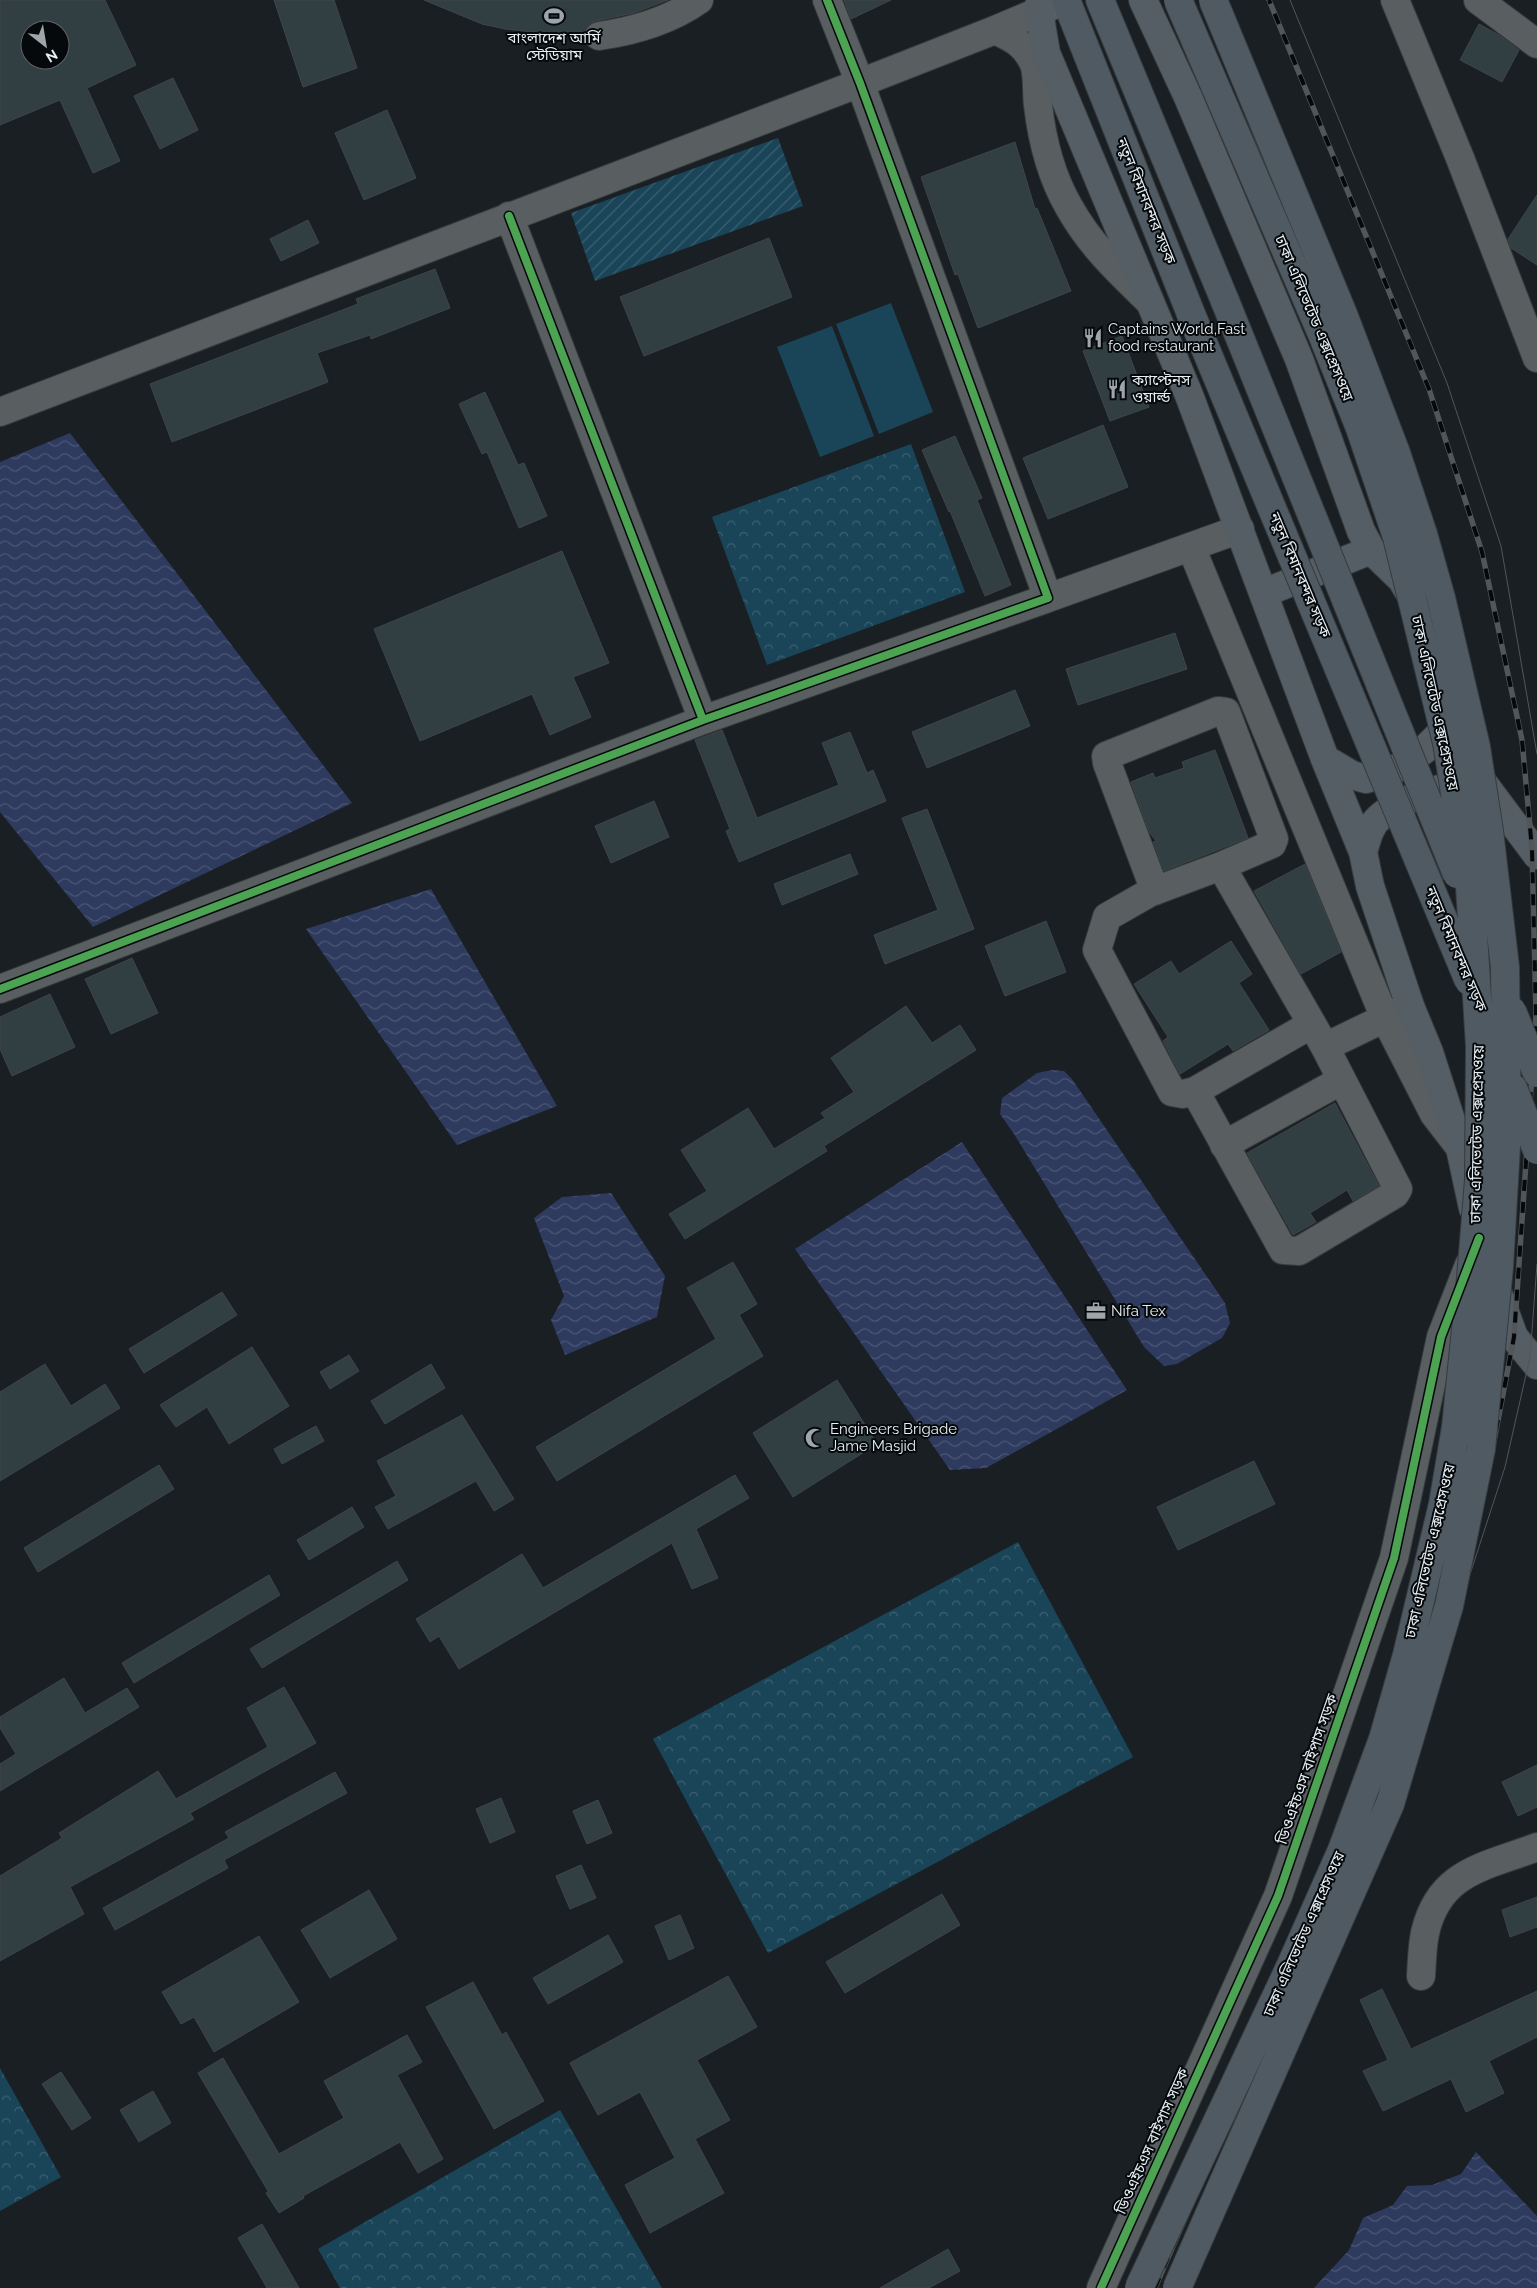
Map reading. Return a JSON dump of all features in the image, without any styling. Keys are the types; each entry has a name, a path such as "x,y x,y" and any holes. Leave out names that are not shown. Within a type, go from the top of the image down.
{"highway":[{"name":"নতুন বিমানবন্দর সড়ক","path":"1065,0 1191,314 1537,1150"},
{"name":"নতুন বিমানবন্দর সড়ক","path":"1100,0 1225,301 1537,1072"},
{"name":"ঢাকা এলিভেটেড এক্সপ্রেসওয়ে","path":"1139,2288 1319,1903 1342,1850 1383,1739 1406,1655 1443,1504 1456,1427 1479,1180 1480,1046 1470,887 1447,742 1397,537 1354,410 1178,0"},
{"name":"ঢাকা এলিভেটেড এক্সপ্রেসওয়ে","path":"1177,2288 1390,1804 1444,1625 1464,1538 1481,1449 1499,1267 1507,1129 1505,966 1489,831 1476,747 1440,598 1423,534 1396,453 1343,314 1213,0"}],"main road":[{"path":"1143,0 1188,97 1299,359 1361,531 1371,550 1402,580 1417,606 1436,666 1448,726 1461,752 1494,800 1537,855"},
{"path":"1039,5 1046,52 1189,395 1325,759 1363,852 1370,886 1410,1006 1429,1052 1460,1148 1480,1238 1514,1337 1537,1365"},
{"path":"1264,594 1371,550"},
{"path":"1325,759 1352,775 1366,779 1400,767 1424,750 1448,726"},
{"path":"1363,852 1370,830 1379,818 1406,802 1456,785 1475,788 1494,800"}],"street":[{"path":"599,36 633,31 666,18 699,0"},
{"path":"827,0 860,83 1048,598"},
{"path":"0,412 860,83 995,30 1039,5 1065,0"},
{"path":"1395,0 1460,158 1537,358"},
{"path":"1478,0 1537,44"},
{"path":"1039,5 1034,62 1044,142 1054,177 1068,206 1104,258 1150,302"},
{"path":"995,30 1017,40 1034,62"},
{"path":"509,216 703,720"},
{"path":"0,989 703,720 1240,529"},
{"path":"1191,547 1384,1016 1434,1114 1460,1148"},
{"path":"1155,891 1106,756 1218,711 1226,712 1274,839 1272,844 1155,891 1107,917 1098,950 1172,1092 1183,1094 1194,1091 1318,1035 1384,1016 1410,1006"},
{"path":"1194,1091 1283,1250 1299,1251 1395,1194 1398,1189 1318,1035 1221,866"},
{"path":"1224,1145 1342,1080"},
{"name":"ডিওএইচএস বাইপাস সড়ক","path":"1100,2288 1278,1896 1394,1558 1441,1337 1480,1238"},
{"path":"1421,1976 1425,1934 1436,1901 1451,1884 1472,1870 1537,1847"}],"green space":[{"path":"778,138 803,206 595,281 571,213"},
{"path":"891,303 933,412 879,434 836,324"},
{"path":"832,326 874,436 820,457 777,347"},
{"path":"911,444 965,592 767,665 712,517"},
{"path":"1018,1542 1133,1757 768,1953 653,1739"},
{"path":"0,2068 61,2177 0,2211"},
{"path":"560,2110 662,2288 340,2288 318,2249"}],"water":[{"path":"70,433 352,803 93,927 0,812 0,462"},
{"path":"431,889 557,1106 457,1145 306,929"},
{"path":"1052,1070 1064,1071 1072,1079 1225,1303 1230,1323 1222,1338 1177,1364 1164,1366 1144,1347 1000,1114 1002,1098 1037,1073"},
{"path":"962,1142 1127,1390 986,1468 950,1470 795,1249"},
{"path":"611,1193 665,1276 657,1317 565,1355 551,1320 564,1296 534,1218 562,1197"},
{"path":"1476,2152 1537,2216 1537,2288 1314,2288 1349,2250 1363,2218 1393,2205 1407,2186 1432,2185 1461,2174"}],"building":[{"path":"0,0 105,0 136,65 87,88 120,161 93,173 60,100 0,125"},
{"path":"274,0 334,0 357,68 303,87"},
{"name":"বাংলাদেশ আর্মি স্টেডিয়াম","path":"424,0 668,0 634,13 596,21 589,24 584,32 553,34 505,29 482,24"},
{"path":"844,0 891,0 851,19"},
{"path":"1479,24 1499,35 1519,50 1502,82 1460,60"},
{"path":"173,78 198,130 160,149 134,96"},
{"path":"387,110 416,178 364,200 335,133"},
{"path":"1015,142 1035,209 1037,208 1071,291 978,328 958,274 955,275 921,177"},
{"path":"1537,195 1537,265 1511,248 1508,239"},
{"path":"308,220 319,243 281,261 270,239"},
{"path":"769,238 792,297 644,356 620,297"},
{"path":"435,269 450,308 371,339 370,335 317,353 328,382 172,442 150,384 358,304 356,299"},
{"path":"1122,336 1149,407 1110,421 1083,351"},
{"path":"485,392 518,465 524,463 547,516 519,528 487,452 482,454 459,404"},
{"path":"1103,425 1128,487 1048,519 1023,458"},
{"path":"955,436 982,498 977,500 1011,585 985,596 950,511 922,450"},
{"path":"562,551 609,663 573,677 591,717 550,735 532,694 420,741 374,629"},
{"path":"1175,633 1187,669 1078,705 1066,669"},
{"path":"1015,690 1030,726 927,768 912,732"},
{"path":"722,730 757,818 839,785 822,743 850,732 867,773 873,770 886,801 739,862 726,831 730,829 695,740"},
{"path":"1215,750 1248,838 1164,871 1153,842 1156,841 1149,832 1131,782 1153,773 1155,778 1184,768 1182,762"},
{"path":"654,801 669,837 611,863 595,826"},
{"path":"927,809 974,929 885,964 874,935 938,910 902,818"},
{"path":"850,854 858,874 782,905 774,884"},
{"path":"1305,864 1341,952 1301,974 1254,891"},
{"path":"1046,921 1066,972 1005,996 985,946"},
{"path":"1231,941 1252,974 1239,983 1269,1030 1233,1051 1228,1044 1180,1074 1163,1041 1168,1037 1134,984 1171,961 1179,974"},
{"path":"132,958 158,1013 111,1034 85,979"},
{"path":"50,994 75,1047 12,1076 0,1049 0,1017"},
{"path":"906,1006 932,1043 960,1025 976,1050 824,1146 827,1151 685,1239 669,1214 707,1191 681,1150 748,1108 774,1149 825,1118 821,1113 854,1092 831,1058"},
{"path":"1335,1103 1379,1186 1353,1201 1347,1190 1310,1213 1316,1222 1293,1235 1247,1153"},
{"path":"733,1262 757,1304 739,1315 763,1356 557,1481 536,1447 716,1339 687,1288"},
{"path":"222,1292 237,1315 144,1373 129,1349"},
{"path":"252,1347 289,1406 229,1444 207,1407 176,1427 160,1405"},
{"path":"349,1355 359,1371 330,1389 320,1372"},
{"path":"45,1364 71,1406 105,1384 120,1408 0,1481 0,1392"},
{"path":"431,1364 445,1388 385,1424 371,1401"},
{"name":"Engineers Brigade Jame Masjid","path":"837,1380 877,1444 793,1497 753,1433"},
{"path":"462,1415 514,1499 494,1511 476,1481 388,1529 375,1507 396,1496 377,1461"},
{"path":"316,1426 324,1441 282,1464 274,1449"},
{"path":"1254,1461 1275,1504 1178,1550 1157,1507"},
{"path":"159,1465 174,1489 38,1572 24,1548"},
{"path":"735,1475 749,1498 696,1529 718,1578 692,1589 672,1543 459,1669 439,1636 430,1642 416,1619 522,1554 543,1588"},
{"path":"352,1507 364,1527 309,1560 297,1540"},
{"path":"397,1561 408,1580 262,1668 250,1649"},
{"path":"269,1575 280,1595 134,1683 122,1663"},
{"path":"64,1678 85,1713 127,1688 139,1707 0,1791 0,1764 16,1754 0,1728 0,1717"},
{"path":"284,1687 316,1743 190,1813 194,1819 70,1887 84,1914 0,1961 0,1876 62,1838 59,1833 158,1771 176,1799 268,1747 247,1708"},
{"path":"1537,1765 1537,1807 1518,1816 1502,1782"},
{"path":"335,1772 347,1793 224,1860 228,1868 115,1930 103,1908 229,1838 225,1832"},
{"path":"501,1798 515,1832 490,1843 476,1809"},
{"path":"598,1800 612,1833 587,1844 573,1811"},
{"path":"581,1865 596,1898 570,1909 556,1876"},
{"path":"369,1890 397,1939 330,1978 301,1930"},
{"path":"942,1894 960,1925 845,1993 826,1962"},
{"path":"1537,1897 1537,1927 1510,1937 1502,1910"},
{"path":"680,1915 694,1948 669,1960 655,1926"},
{"path":"608,1935 623,1962 548,2004 533,1978"},
{"path":"259,1936 299,2002 214,2052 194,2017 181,2024 162,1992"},
{"path":"728,1976 757,2027 697,2060 730,2120 695,2139 724,2193 650,2233 625,2185 675,2158 640,2092 598,2115 570,2063"},
{"path":"473,1982 502,2035 506,2032 544,2101 494,2129 426,2007"},
{"path":"1382,1989 1411,2049 1537,1991 1537,2037 1489,2061 1504,2093 1466,2112 1451,2079 1383,2111 1363,2071 1388,2060 1360,2000"},
{"path":"407,2035 422,2062 397,2075 443,2159 418,2173 400,2142 303,2196 304,2198 279,2213 198,2073 223,2058 279,2154 344,2118 324,2081"},
{"path":"61,2072 91,2118 72,2130 42,2084"},
{"path":"153,2091 171,2123 139,2142 120,2110"},
{"path":"262,2224 299,2288 267,2288 238,2238"},
{"path":"948,2249 960,2271 929,2288 880,2288"}],"tram line":[{"path":"1290,0 1447,383 1501,546 1537,754"},
{"path":"1177,2288 1446,1648 1505,1467 1530,1357 1537,1264"}],"railway":[{"path":"1155,2288 1436,1637 1490,1462 1514,1337 1536,1016 1532,849 1522,740 1482,552 1429,389 1269,0"}],"cycle path":[{"path":"509,216 703,720 1048,598 860,83 827,0"},
{"path":"0,989 703,720"},
{"path":"1101,2288 1278,1896 1394,1558 1441,1337 1479,1238"}],"place":[{"name":"বাংলাদেশ আর্মি স্টেডিয়াম","path":"554,16"},
{"name":"Captains World,Fast food restaurant","path":"1093,338"},
{"name":"ক্যাপ্টেনস ওয়ার্ল্ড","path":"1117,389"},
{"name":"Nifa Tex","path":"1096,1311"},
{"name":"Engineers Brigade Jame Masjid","path":"815,1438"}]}
